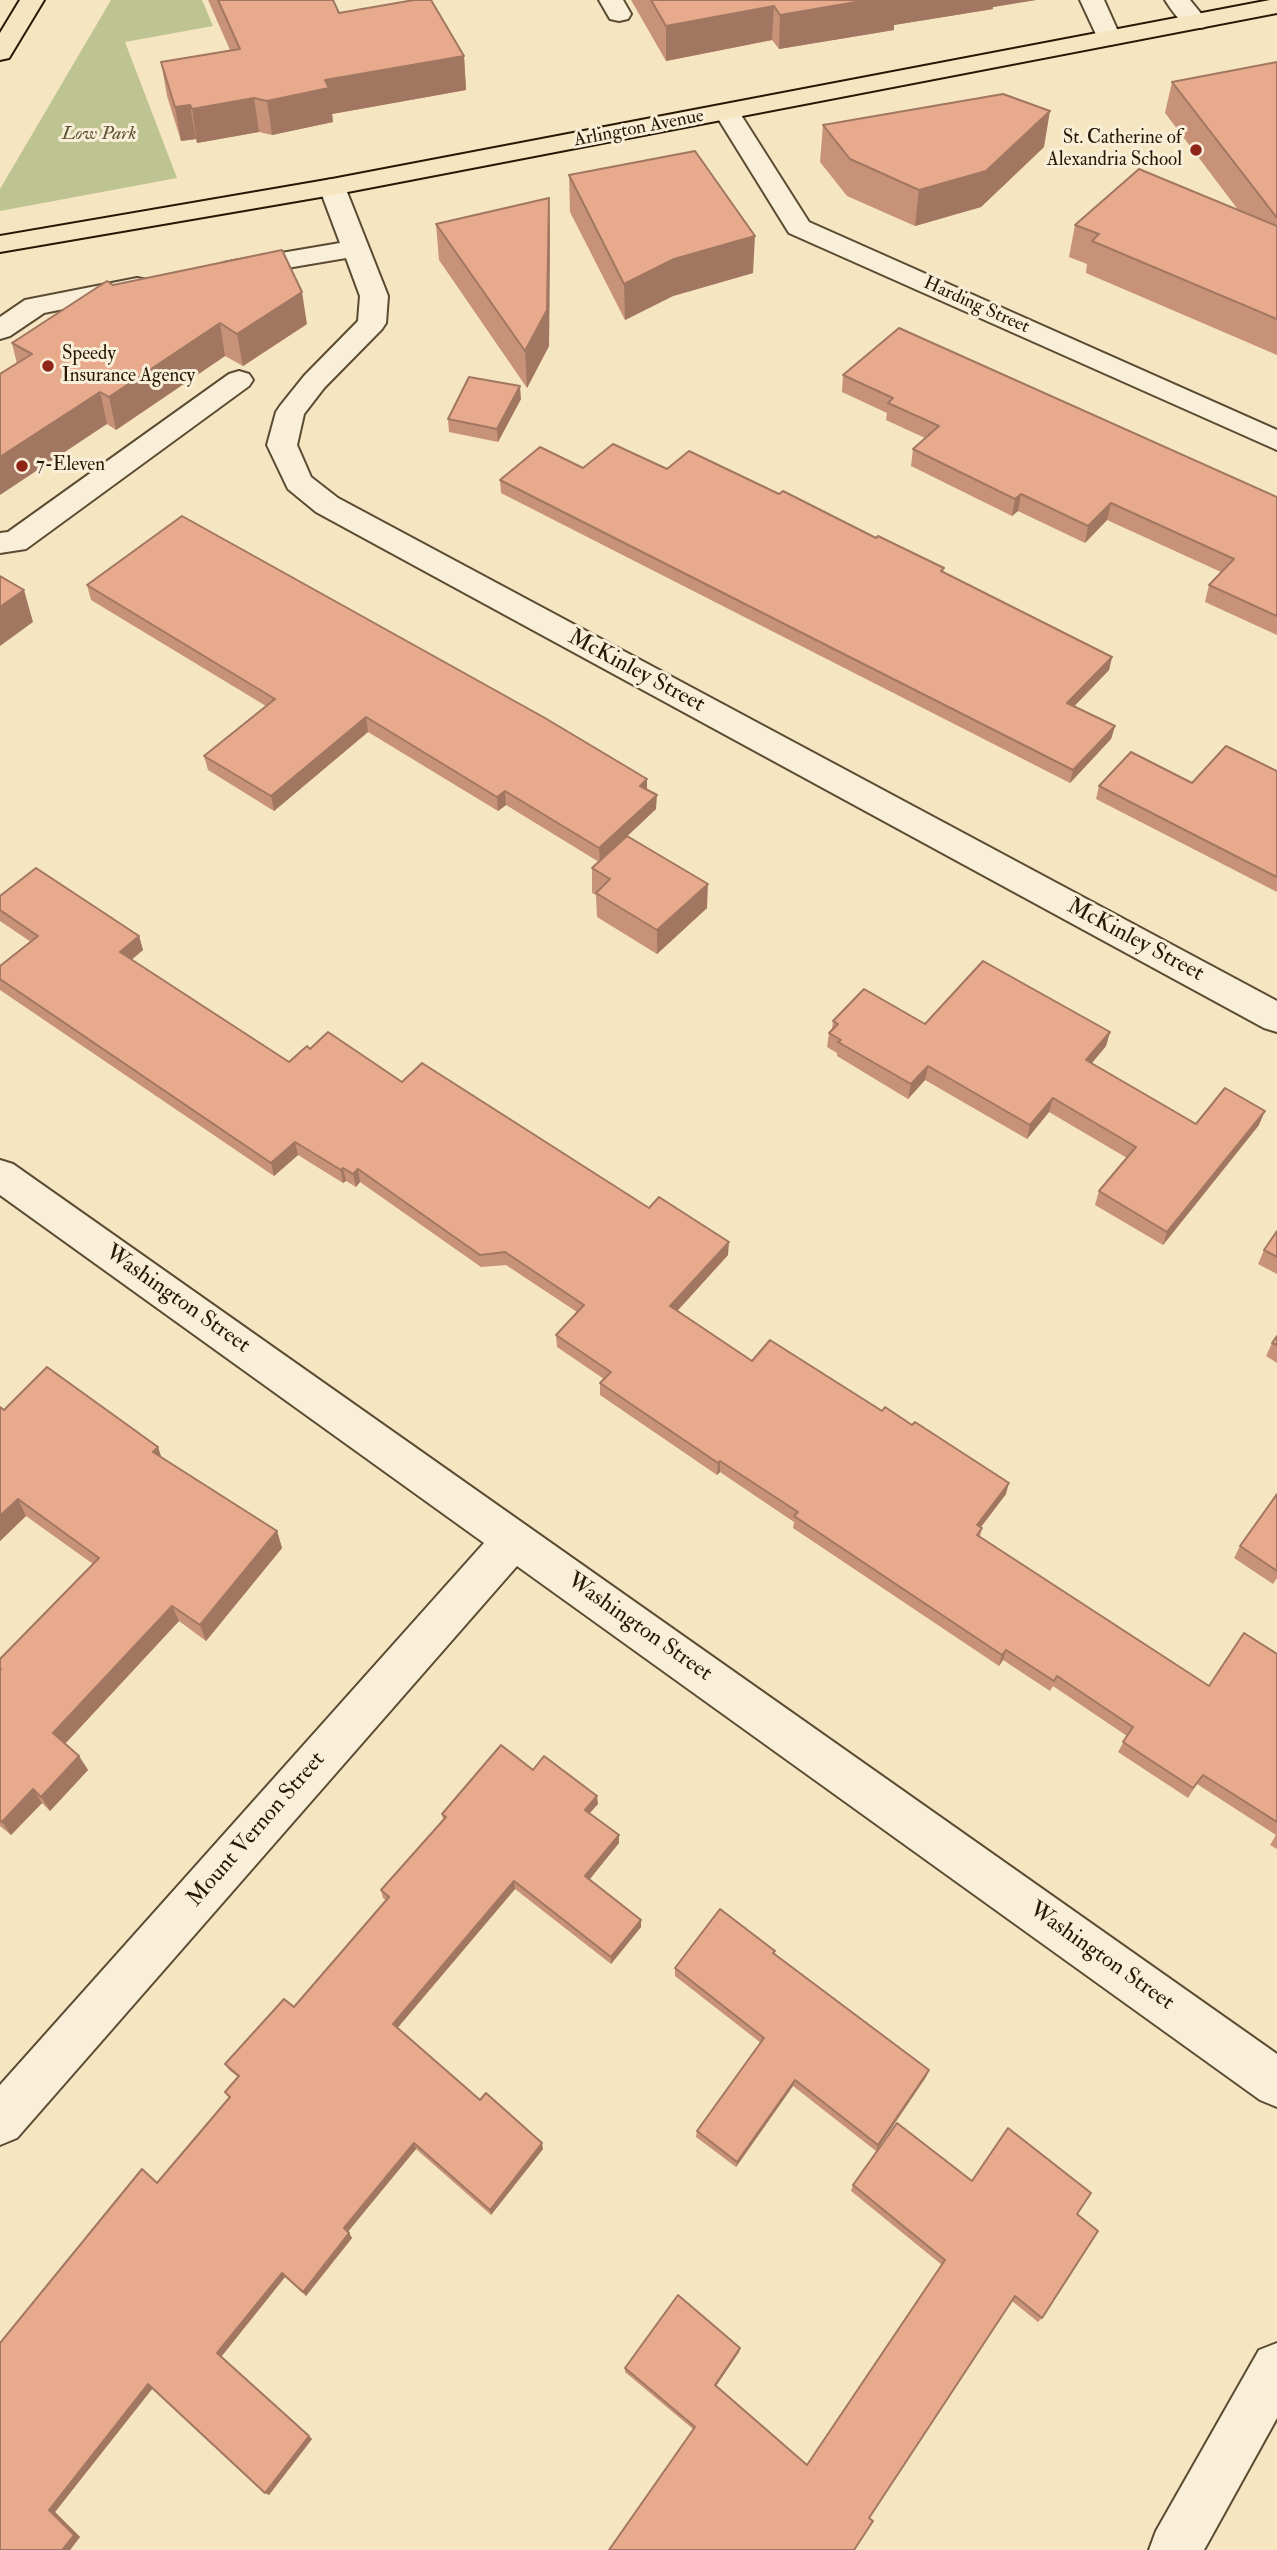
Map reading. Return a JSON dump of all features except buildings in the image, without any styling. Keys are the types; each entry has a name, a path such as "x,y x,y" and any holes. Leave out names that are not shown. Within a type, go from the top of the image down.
{"main road":[{"path":"0,53 32,0"},
{"name":"Arlington Avenue","path":"0,244 332,187 1277,6"}],"street":[{"path":"1092,0 1109,38"},
{"path":"1177,0 1196,22"},
{"name":"Harding Street","path":"727,112 799,227 1277,441"},
{"name":"McKinley Street","path":"332,187 374,296 372,323 314,382 290,412 282,445 299,482 327,505 1277,1018"},
{"path":"206,274 356,248"},
{"path":"0,330 35,306 165,281"},
{"path":"0,543 15,542 239,380"},
{"name":"Washington Street","path":"0,1175 1277,2083"},
{"name":"Mount Vernon Street","path":"0,2121 514,1539"},
{"path":"1175,2550 1277,2368"}],"green space":[{"name":"Low Park","path":"111,0 202,0 213,26 125,42 177,178 0,211 0,189"}],"place":[{"name":"St. Catherine of Alexandria School","path":"1196,150"},
{"name":"Speedy Insurance Agency","path":"48,366"},
{"name":"7-Eleven","path":"22,466"}]}
